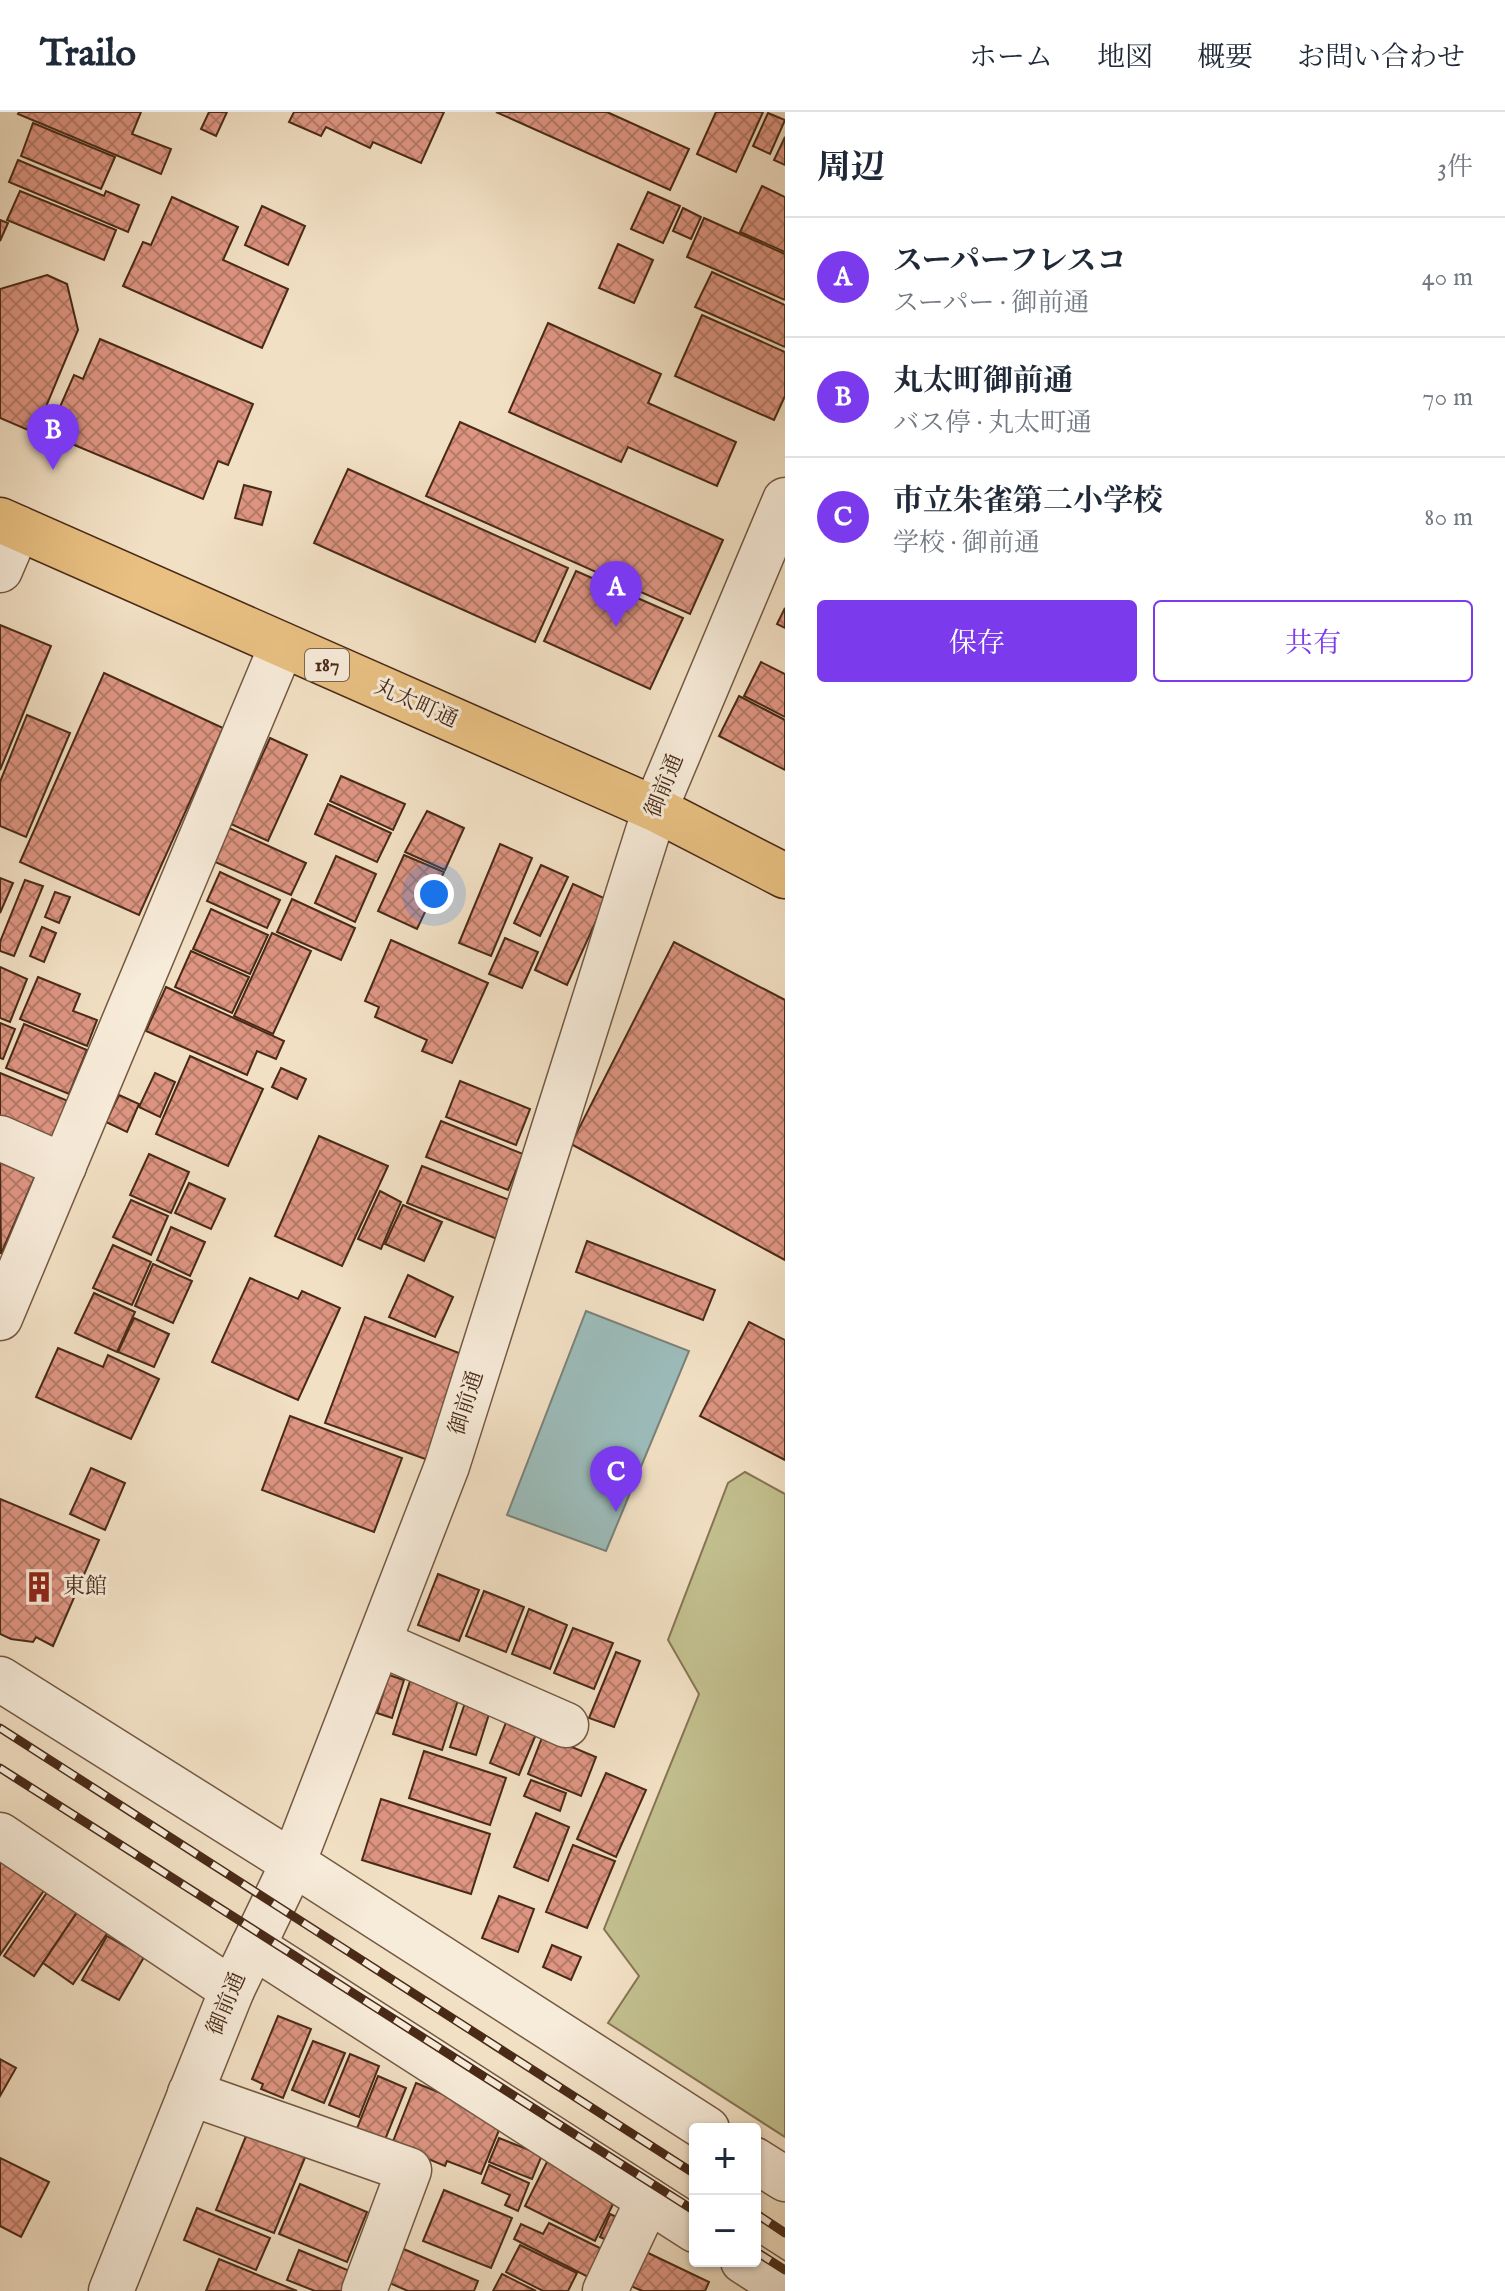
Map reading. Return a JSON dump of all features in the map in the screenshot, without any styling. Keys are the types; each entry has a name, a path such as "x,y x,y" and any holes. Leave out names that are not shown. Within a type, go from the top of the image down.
{"main road":[{"name":"丸太町通","path":"9,524 655,809 785,876"}],"street":[{"name":"御前通","path":"111,2291 232,1990 293,1863 447,1466 655,809 783,511"},
{"path":"0,570 9,524"},
{"path":"0,1318 282,645"},
{"path":"0,1138 64,1166"},
{"path":"379,1643 566,1725"},
{"path":"0,1679 698,2123"},
{"path":"0,1835 232,1990"},
{"path":"253,1946 689,2226"},
{"path":"190,2093 409,2170 364,2291"},
{"path":"761,2164 785,2179"},
{"path":"605,2291 648,2200"}],"shaded area":[{"path":"745,1472 785,1494 785,2137 608,2023 639,1976 604,1929 699,1694 668,1640 728,1483"}],"water":[{"path":"586,1311 689,1351 606,1551 507,1515"}],"building":[{"path":"19,112 141,112 132,134 171,149 161,174"},
{"path":"209,112 227,112 216,136 201,129"},
{"path":"294,112 444,112 421,163 373,142 370,148 326,127 321,136 289,122"},
{"path":"496,112 607,112 689,149 670,190"},
{"path":"716,112 763,112 736,172 697,154"},
{"path":"768,113 785,120 770,154 753,146"},
{"path":"33,123 115,157 101,189 21,156"},
{"path":"785,137 785,165 774,160"},
{"path":"18,160 104,196 106,191 139,205 128,232 9,182"},
{"path":"762,186 785,197 785,252 740,232"},
{"path":"20,191 116,230 104,260 7,220"},
{"path":"648,192 680,206 663,243 631,229"},
{"path":"172,197 238,227 223,260 288,289 262,348 123,286 143,242 151,245"},
{"path":"262,206 305,226 288,265 245,245"},
{"path":"683,208 701,217 691,239 673,231"},
{"path":"704,218 785,254 785,300 687,257"},
{"path":"0,220 8,223 0,241"},
{"path":"618,244 653,260 634,303 599,288"},
{"path":"712,272 785,305 785,347 695,307"},
{"path":"47,275 67,284 78,330 35,433 0,418 0,289"},
{"path":"702,315 785,352 785,396 774,420 675,376"},
{"path":"548,323 661,374 648,403 736,442 717,486 628,447 621,462 509,412"},
{"path":"100,339 253,404 228,465 218,461 203,499 48,434 74,375 83,379"},
{"path":"460,422 723,540 690,614 426,496"},
{"path":"348,469 568,568 535,642 314,543"},
{"path":"244,485 271,492 262,525 235,518"},
{"path":"576,571 683,618 650,689 544,641"},
{"path":"785,608 785,628 777,624"},
{"path":"0,625 51,646 0,770"},
{"path":"761,662 785,674 785,717 744,696"},
{"path":"104,673 223,728 139,915 20,862"},
{"path":"739,696 785,720 785,770 719,736"},
{"path":"27,715 70,733 26,837 0,826 0,782"},
{"path":"270,738 307,755 268,841 231,824"},
{"path":"341,776 405,804 393,830 330,801"},
{"path":"328,804 391,833 377,862 315,834"},
{"path":"427,811 464,828 445,870 405,852"},
{"path":"229,828 306,863 291,895 213,861"},
{"path":"500,844 532,858 491,956 459,943"},
{"path":"404,855 444,872 417,929 378,911"},
{"path":"336,856 376,874 355,922 315,903"},
{"path":"541,865 568,877 540,936 514,923"},
{"path":"220,872 280,900 267,928 207,901"},
{"path":"0,878 13,883 0,913"},
{"path":"25,880 43,886 14,956 0,951 0,942"},
{"path":"573,884 606,899 567,985 535,970"},
{"path":"55,892 70,897 59,923 45,917"},
{"path":"292,899 355,928 341,960 277,932"},
{"path":"211,909 268,935 250,974 193,949"},
{"path":"42,927 56,933 44,962 30,956"},
{"path":"272,933 311,951 273,1034 234,1016"},
{"path":"505,938 538,952 522,988 489,974"},
{"path":"391,940 488,983 452,1063 422,1051 427,1040 375,1017 379,1007 365,1001"},
{"path":"674,942 785,1000 785,1260 571,1144"},
{"path":"191,951 249,977 232,1013 175,987"},
{"path":"0,967 27,979 10,1022 0,1018"},
{"path":"38,977 80,994 73,1011 97,1020 87,1046 20,1019"},
{"path":"166,987 284,1041 276,1059 257,1051 247,1075 146,1031"},
{"path":"0,1023 15,1029 3,1059 0,1058"},
{"path":"24,1024 87,1050 69,1094 6,1068"},
{"path":"190,1056 263,1089 228,1166 156,1134"},
{"path":"281,1068 306,1079 297,1099 272,1087"},
{"path":"0,1073 68,1101 53,1137 0,1116"},
{"path":"155,1073 175,1082 160,1117 139,1107"},
{"path":"460,1081 530,1109 516,1145 446,1117"},
{"path":"119,1095 139,1104 127,1132 106,1122"},
{"path":"441,1121 523,1154 508,1190 426,1157"},
{"path":"319,1136 388,1166 342,1266 275,1236"},
{"path":"149,1154 189,1172 171,1213 130,1195"},
{"path":"0,1162 36,1174 1,1254"},
{"path":"422,1166 512,1201 497,1239 407,1203"},
{"path":"189,1183 225,1199 211,1229 175,1213"},
{"path":"380,1191 401,1202 381,1249 358,1239"},
{"path":"131,1200 168,1216 151,1255 113,1237"},
{"path":"403,1205 442,1222 424,1261 385,1244"},
{"path":"171,1227 205,1242 190,1276 157,1260"},
{"path":"587,1241 715,1290 703,1320 576,1272"},
{"path":"113,1245 151,1262 132,1305 93,1288"},
{"path":"153,1264 192,1281 173,1323 135,1306"},
{"path":"408,1275 453,1297 435,1337 389,1317"},
{"path":"250,1278 298,1299 302,1291 340,1308 298,1400 212,1362"},
{"path":"94,1293 135,1312 117,1352 75,1333"},
{"path":"365,1317 467,1356 428,1460 325,1423"},
{"path":"134,1318 169,1334 154,1367 118,1352"},
{"path":"749,1322 785,1340 785,1460 700,1416"},
{"path":"58,1348 103,1367 108,1355 159,1379 131,1439 36,1397"},
{"path":"290,1416 402,1458 374,1532 262,1490"},
{"path":"91,1468 125,1483 105,1530 70,1514"},
{"name":"東館","path":"0,1499 99,1540 53,1646 36,1637 33,1642 0,1634"},
{"path":"438,1574 479,1590 459,1641 418,1625"},
{"path":"484,1591 524,1607 506,1652 466,1636"},
{"path":"529,1609 567,1625 550,1669 512,1654"},
{"path":"573,1628 613,1643 594,1689 554,1673"},
{"path":"616,1652 640,1661 614,1727 589,1718"},
{"path":"389,1675 404,1680 392,1718 377,1713"},
{"path":"411,1678 460,1694 442,1750 393,1734"},
{"path":"466,1700 491,1708 476,1755 450,1747"},
{"path":"507,1720 537,1732 519,1775 490,1763"},
{"path":"543,1735 596,1757 581,1796 528,1774"},
{"path":"424,1751 506,1778 490,1825 409,1798"},
{"path":"606,1773 646,1790 616,1857 577,1839"},
{"path":"531,1780 566,1793 560,1811 524,1796"},
{"path":"381,1799 490,1834 471,1894 362,1860"},
{"path":"536,1813 569,1827 548,1881 514,1867"},
{"path":"573,1845 615,1861 587,1928 546,1912"},
{"path":"0,1854 47,1886 0,1955"},
{"path":"50,1888 80,1908 34,1976 4,1956"},
{"path":"499,1896 534,1909 518,1952 482,1938"},
{"path":"80,1908 110,1929 73,1984 43,1963"},
{"path":"107,1936 144,1957 119,2000 82,1980"},
{"path":"552,1945 581,1957 571,1980 543,1967"},
{"path":"278,2016 311,2029 283,2098 261,2089 263,2084 252,2079"},
{"path":"313,2041 345,2053 324,2103 292,2090"},
{"path":"350,2054 379,2066 359,2117 329,2105"},
{"path":"0,2059 16,2068 0,2096"},
{"path":"378,2076 406,2088 382,2147 354,2136"},
{"path":"416,2083 470,2105 502,2123 481,2174 447,2161 445,2166 392,2144"},
{"path":"248,2131 306,2155 274,2233 216,2210"},
{"path":"499,2138 542,2155 532,2179 489,2162"},
{"path":"0,2158 49,2182 21,2237 0,2226"},
{"path":"549,2158 614,2202 595,2241 525,2206"},
{"path":"489,2165 529,2183 518,2211 505,2205 510,2195 482,2183"},
{"path":"300,2184 367,2212 347,2262 279,2234"},
{"path":"444,2190 512,2218 491,2268 423,2241"},
{"path":"197,2208 270,2238 256,2270 184,2240"},
{"path":"610,2214 625,2221 615,2244 600,2237"},
{"path":"549,2223 608,2252 594,2280 514,2239 521,2224 543,2234"},
{"path":"520,2245 577,2273 568,2291 543,2291 506,2272"},
{"path":"399,2247 478,2281 474,2291 408,2291 385,2281"},
{"path":"299,2250 357,2274 350,2291 315,2291 287,2280"},
{"path":"644,2251 709,2282 705,2291 642,2291 629,2285"},
{"path":"219,2259 297,2291 206,2291"},
{"path":"502,2274 536,2291 493,2291"}],"railway":[{"path":"0,1728 689,2170"},
{"path":"0,1768 689,2207"},
{"path":"761,2217 785,2233"},
{"path":"761,2255 785,2270"}],"place":[{"name":"丸太町御前通","path":"53,470"},
{"name":"スーパーフレスコ","path":"616,627"},
{"name":"市立朱雀第二小学校","path":"616,1512"},
{"name":"東館","path":"39,1587"}]}
